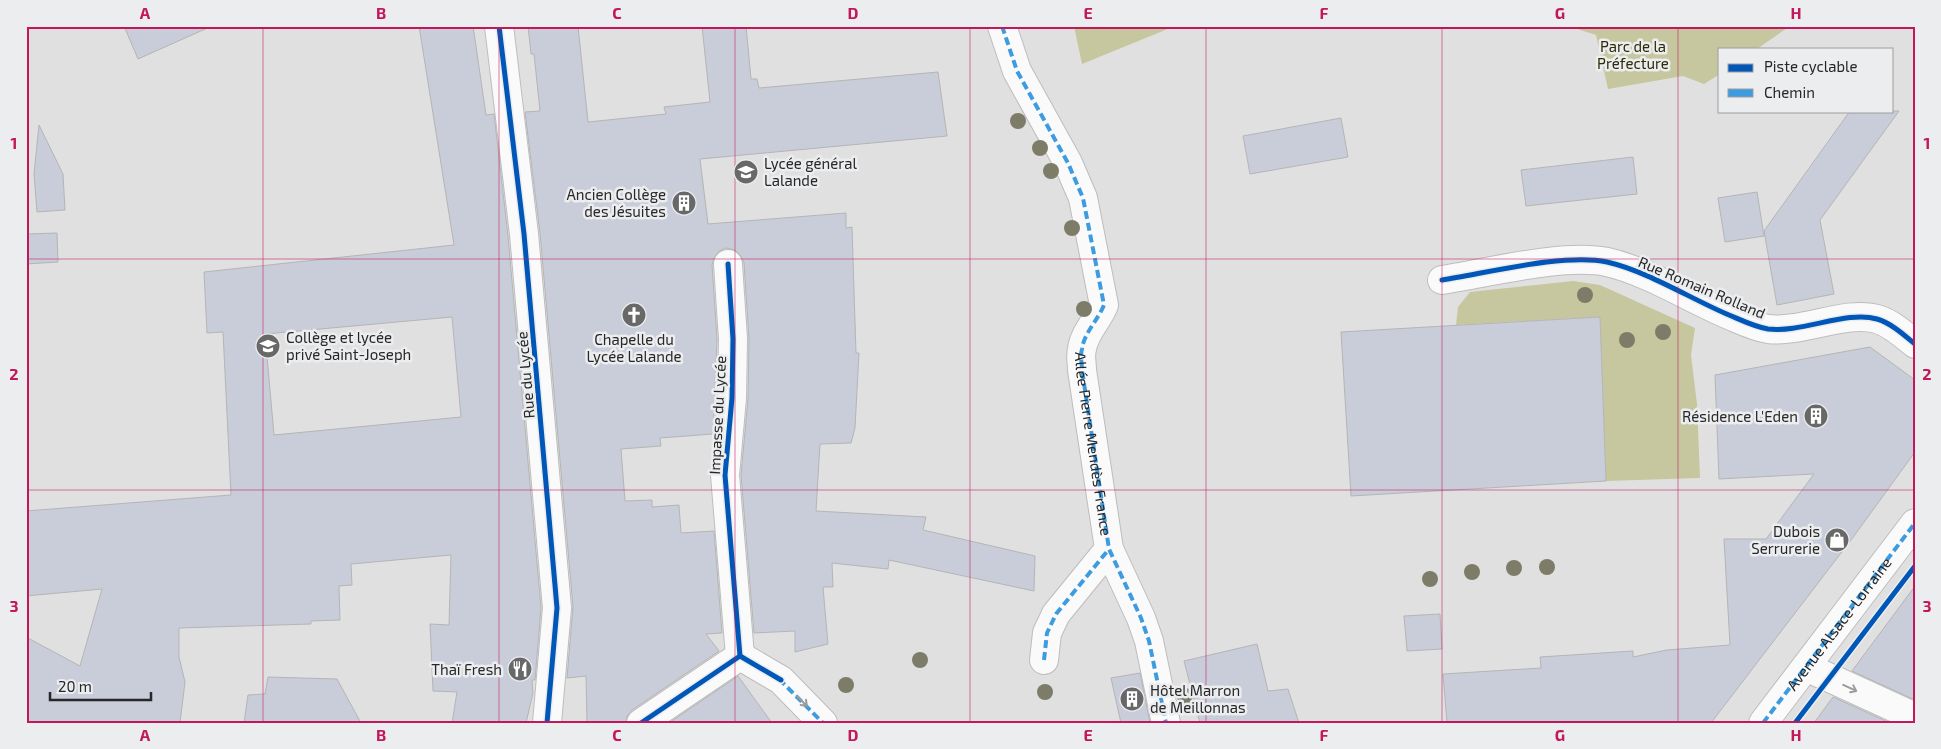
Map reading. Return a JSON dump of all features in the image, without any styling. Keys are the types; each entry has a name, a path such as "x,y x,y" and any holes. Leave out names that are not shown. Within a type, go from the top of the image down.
{"street":[{"name":"Rue du Lycée","path":"499,26 524,234 557,608 548,723"},
{"name":"Allée Pierre Mendès France","path":"1002,26 1017,71 1068,163 1083,198 1104,305 1098,320 1086,337 1082,349 1082,370 1109,549 1140,618 1156,668 1166,723"},
{"name":"Rue Romain Rolland","path":"1442,280 1566,260 1590,260 1628,269 1722,312 1768,329 1795,328 1860,317 1877,319 1893,327 1915,344"},
{"name":"Impasse du Lycée","path":"728,264 734,338 732,398 725,475 740,656"},
{"name":"Avenue Alsace-Lorraine","path":"1762,723 1914,525"},
{"path":"1044,660 1047,633 1056,614 1109,549"},
{"path":"641,723 740,656 781,680 823,723"},
{"path":"1806,667 1915,717"}],"green space":[{"path":"1074,26 1175,26 1082,64"},
{"name":"Parc de la Préfecture","path":"1568,26 1790,26 1758,48 1718,48 1718,75 1704,84 1683,76 1608,89 1596,35"},
{"path":"1573,281 1600,285 1695,328 1691,355 1697,404 1700,478 1606,481 1600,317 1456,325 1458,307 1470,292"}],"building":[{"path":"124,26 212,26 138,59"},
{"path":"419,26 473,26 486,115 494,114 508,236 541,608 535,680 532,680 533,693 526,723 452,723 457,692 433,691 430,624 449,625 451,555 351,564 352,585 339,586 340,620 311,621 311,624 179,628 179,657 185,682 180,723 26,723 26,637 80,666 102,589 26,596 26,511 231,495 223,332 207,333 204,272 454,245","holes":["452,317 461,417 274,435 265,334"]},
{"path":"528,26 578,26 588,122 666,114 664,107 710,102 702,26 746,26 751,79 757,79 759,88 938,72 947,136 700,159 708,224 846,213 846,228 852,227 856,353 859,353 855,428 851,443 820,444 816,511 926,517 923,530 1035,556 1034,591 889,560 888,569 832,563 833,587 823,587 828,644 795,652 795,631 754,633 741,475 748,399 749,339 744,263 741,256 735,250 726,248 719,251 712,265 717,339 713,434 660,438 661,446 621,449 625,501 652,500 652,507 679,505 681,533 714,531 722,633 706,634 719,651 632,710 627,716 626,723 587,723 586,676 567,678 573,607 540,233 525,112 540,111 534,54 531,54"},
{"path":"1899,111 1820,220 1834,294 1777,305 1764,231 1849,112"},
{"path":"1341,118 1348,157 1250,174 1243,136"},
{"path":"39,125 63,174 65,210 37,212 34,174"},
{"path":"1633,157 1637,194 1526,206 1521,170"},
{"path":"1757,192 1764,236 1725,242 1718,198"},
{"path":"57,233 58,262 26,264 26,234"},
{"path":"1600,317 1606,481 1351,496 1341,332"},
{"path":"1870,347 1915,380 1915,452 1854,536 1711,723 1447,723 1443,674 1541,668 1540,657 1633,651 1633,657 1667,650 1730,645 1724,539 1766,539 1814,474 1719,479 1715,375"},
{"path":"1915,586 1915,700 1852,671"},
{"path":"1440,614 1442,649 1407,651 1404,616"},
{"path":"1257,644 1268,691 1288,689 1299,723 1200,723 1184,661"},
{"name":"Hôtel Marron de Meillonnas","path":"1140,673 1150,723 1121,723 1111,678"},
{"path":"738,676 772,723 669,723"},
{"path":"268,677 337,679 361,723 244,723 248,695 265,694"},
{"path":"1833,697 1890,723 1814,723"}],"marked path":[{"path":"1002,26 1017,71 1068,163 1083,198 1104,305 1083,343 1081,354 1082,370 1109,549 1141,618 1149,641 1166,723"},
{"path":"1763,723 1915,523"},
{"path":"1044,660 1047,633 1056,614 1109,549"},
{"path":"779,679 823,723"}],"cycle path":[{"path":"499,26 524,234 557,608 547,723"},
{"path":"1442,280 1548,262 1570,260 1607,262 1638,272 1729,315 1763,328 1795,328 1838,319 1865,317 1887,323 1915,344"},
{"path":"728,264 733,339 732,398 725,475 740,656"},
{"path":"1795,723 1915,566"},
{"path":"641,723 740,656 781,680"}],"place":[{"name":"Lycée général Lalande","path":"746,172"},
{"name":"Ancien Collège des Jésuites","path":"684,203"},
{"name":"Chapelle du Lycée Lalande","path":"634,315"},
{"name":"Collège et lycée privé Saint-Joseph","path":"268,346"},
{"name":"Résidence L'Eden","path":"1816,416"},
{"name":"Dubois Serrurerie","path":"1837,540"},
{"name":"Thaï Fresh","path":"520,669"},
{"name":"Hôtel Marron de Meillonnas","path":"1132,699"}]}
